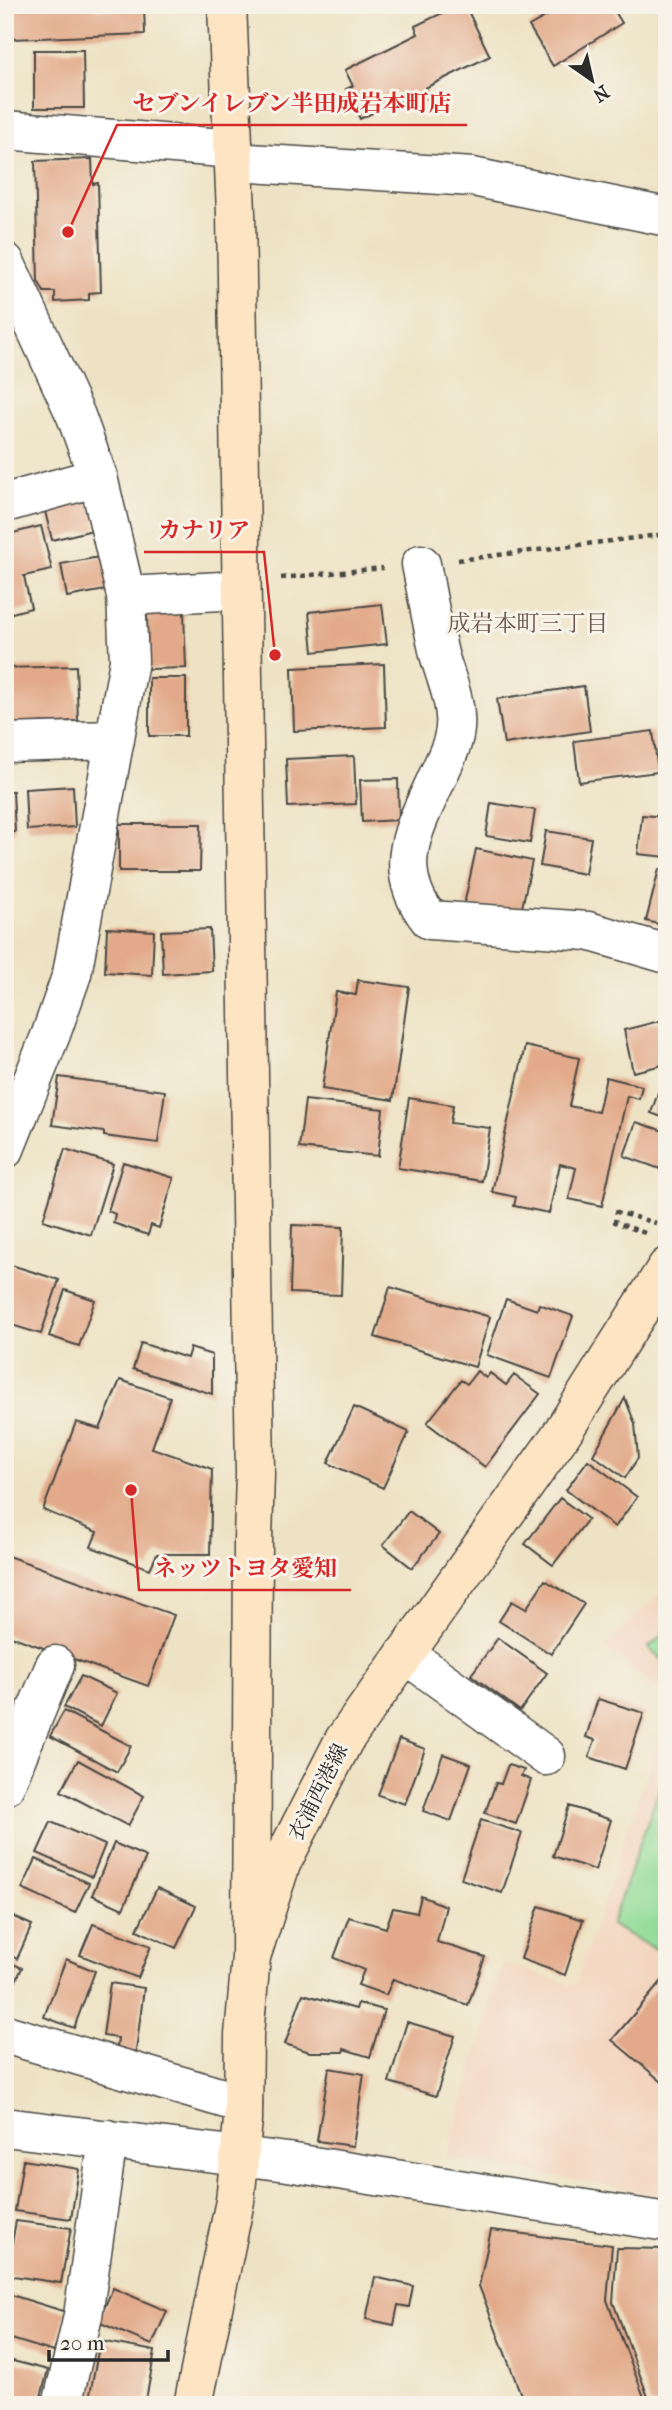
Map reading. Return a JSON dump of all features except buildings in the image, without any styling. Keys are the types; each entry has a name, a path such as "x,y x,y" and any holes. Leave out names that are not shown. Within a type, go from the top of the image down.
{"street":[{"path":"227,5 257,584 251,1957"},
{"path":"5,130 473,177 667,217"},
{"path":"5,262 76,416 98,477 126,596 129,661 72,974 42,1059 5,1149"},
{"path":"5,503 98,477"},
{"path":"421,564 438,651 456,715 454,740 413,834 407,865 409,884 417,904 430,920 588,931 667,954"},
{"path":"126,596 257,584"},
{"path":"5,743 115,740"},
{"name":"衣浦西港線","path":"193,2405 235,2201 251,1957 281,1864 344,1740 560,1436 667,1267"},
{"path":"405,1654 546,1756"},
{"path":"5,1786 55,1665"},
{"path":"252,1765 269,1792 293,1797 321,1782"},
{"path":"5,2034 243,2104"},
{"path":"5,2127 240,2156 667,2222"},
{"path":"62,2405 82,2316 108,2139"}],"path":[{"path":"257,584 667,534"},
{"path":"639,1232 615,1222 617,1212 656,1223"}],"shaded area":[{"path":"667,1584 667,1698 606,1647"},
{"path":"667,1714 667,2196 447,2157 503,1963 575,1986"}],"green space":[{"path":"667,1631 667,1665 648,1648"},
{"path":"667,1767 667,1941 658,1951 611,1925"}],"place":[{"name":"セブンイレブン半田成岩本町店","path":"68,232"},
{"name":"カナリア","path":"275,655"},
{"name":"ネッツトヨタ愛知","path":"131,1490"}],"district":[{"name":"成岩本町三丁目","path":"528,623"}]}
